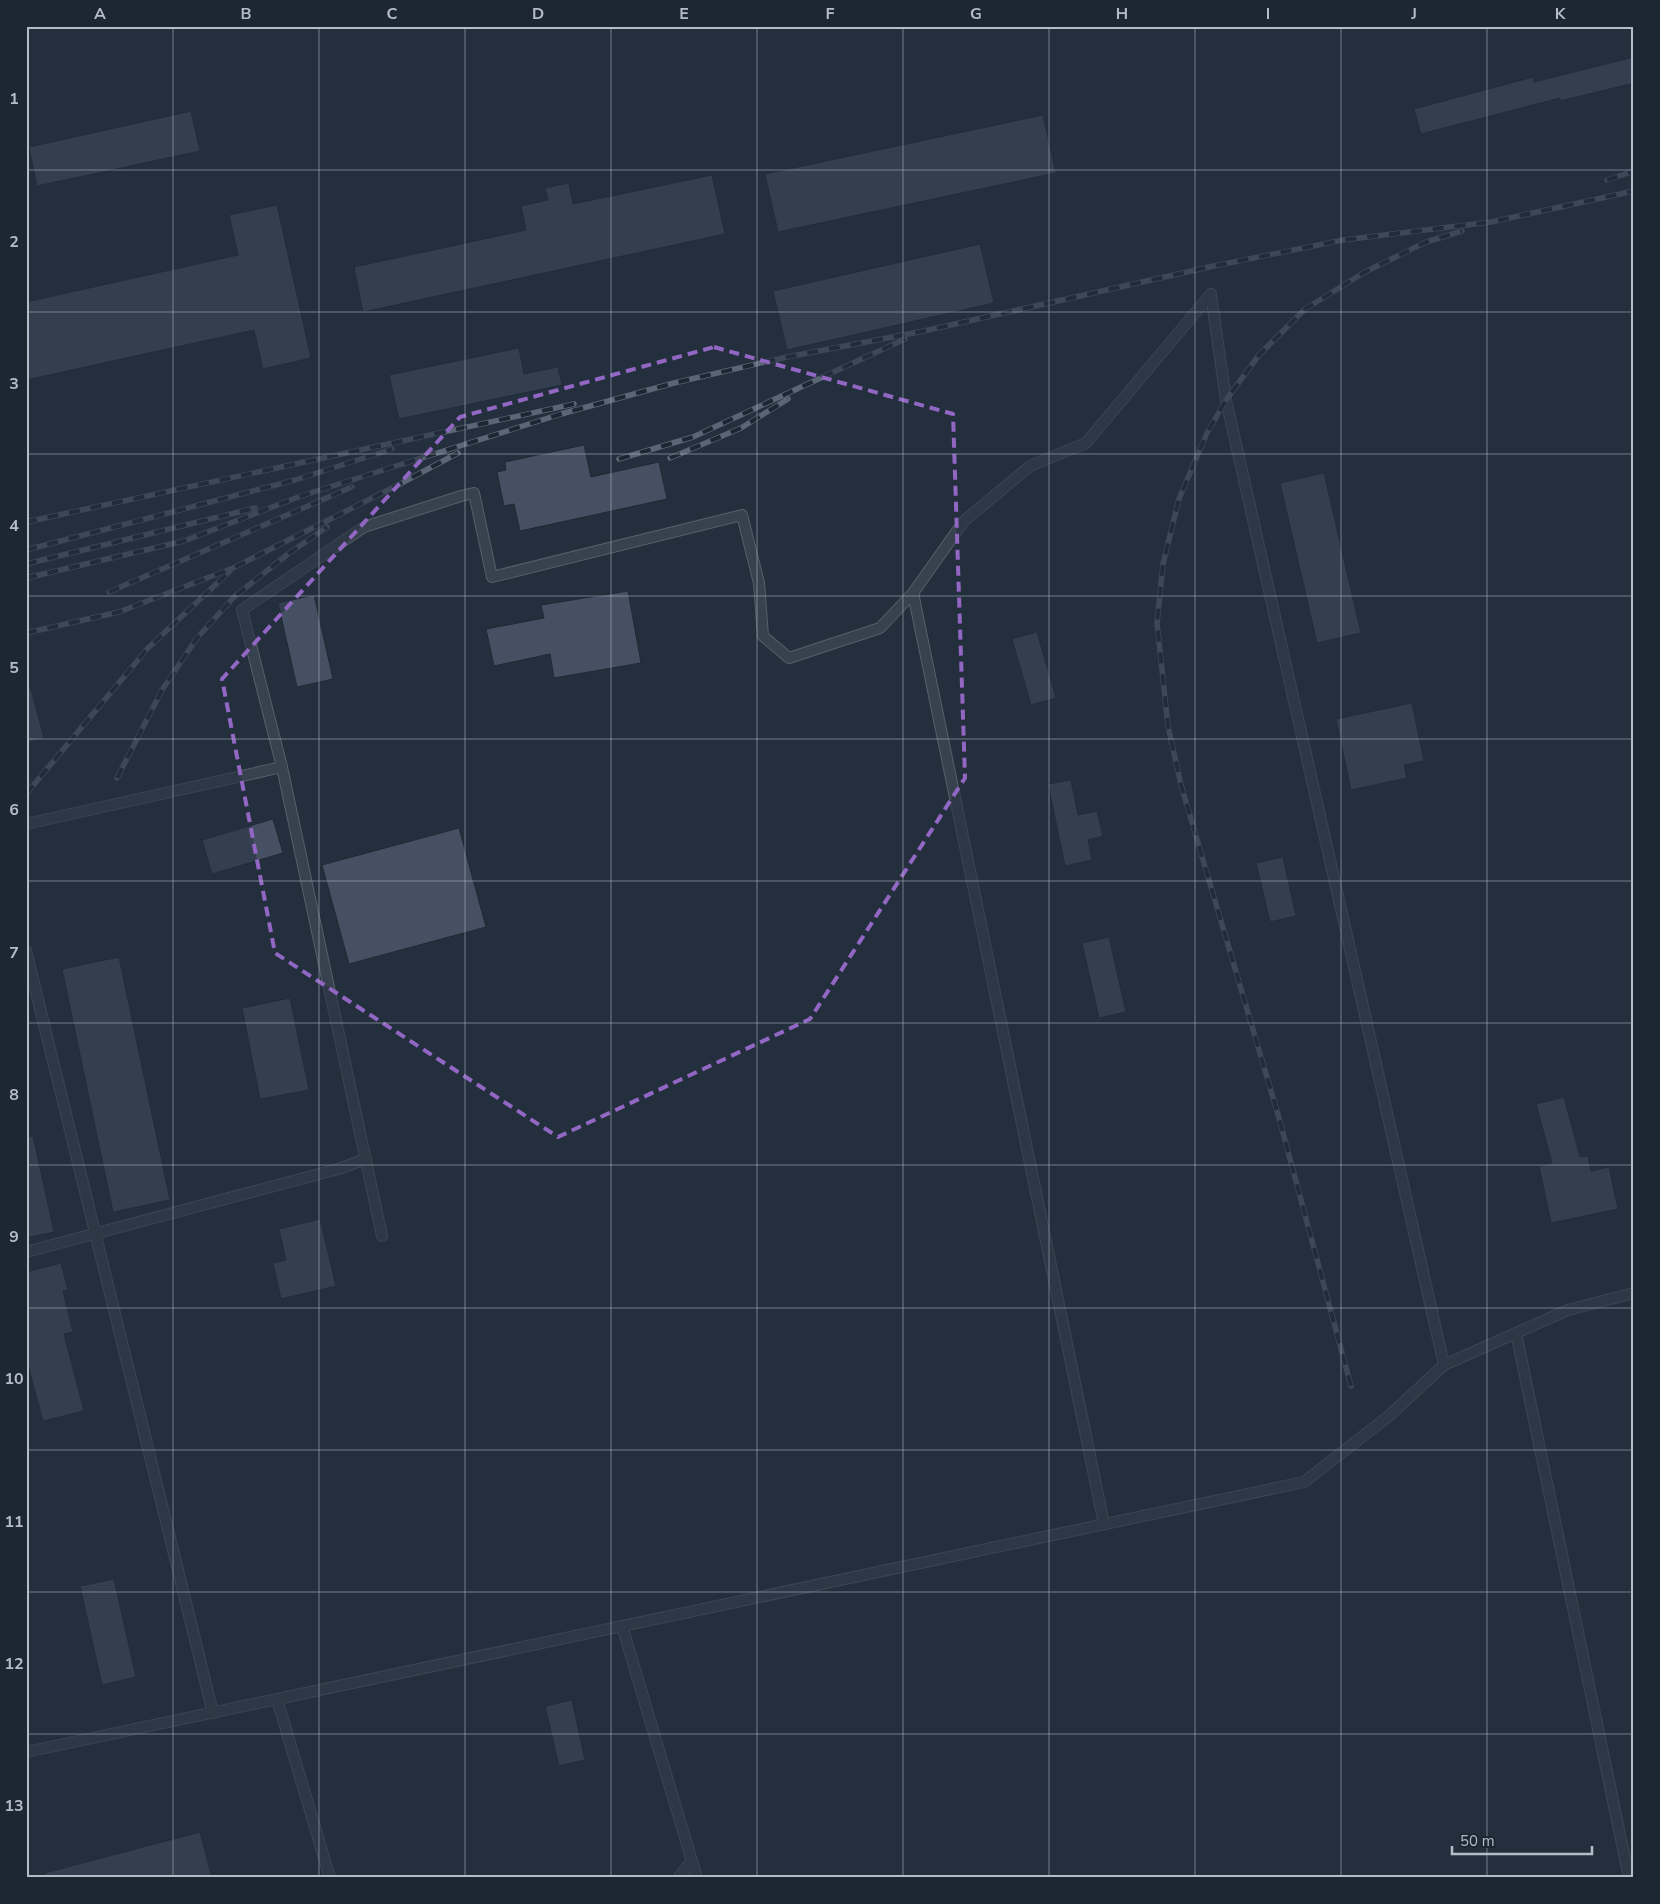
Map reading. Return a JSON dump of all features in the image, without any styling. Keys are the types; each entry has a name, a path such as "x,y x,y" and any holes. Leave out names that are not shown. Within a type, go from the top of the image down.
{"lane":[{"path":"382,1236 282,767 242,610 364,526 474,493 492,577 742,515 759,583 763,636 789,658 880,628 913,593 964,521 1030,466 1086,443 1210,294 1226,400 1444,1365"},
{"path":"913,593 1104,1524"},
{"path":"26,824 282,767"},
{"path":"26,951 213,1713"},
{"path":"26,1252 366,1160"},
{"path":"26,1752 1304,1482 1390,1415 1444,1365 1568,1310 1634,1293"},
{"path":"1516,1333 1629,1878"},
{"path":"622,1626 697,1878"},
{"path":"277,1699 330,1878"},
{"path":"678,1878 692,1861"}],"highlighted area":[{"path":"714,347 953,414 965,778 810,1019 558,1137 275,953 222,679 460,417"}],"building":[{"path":"1634,57 1634,83 1560,101 1560,98 1421,134 1414,109 1533,77 1534,82"},
{"path":"191,111 200,151 37,186 29,147"},
{"path":"1043,115 1056,173 778,232 765,174"},
{"path":"712,175 725,234 363,312 354,267 526,230 521,206 548,200 545,188 569,183 573,204"},
{"path":"277,205 311,358 263,369 254,330 26,380 26,302 238,255 229,215"},
{"path":"980,244 994,303 787,350 773,291"},
{"path":"519,348 524,374 558,367 562,385 399,419 389,375"},
{"path":"584,445 591,477 659,462 667,499 520,531 514,504 504,506 497,472 506,470 505,462"},
{"path":"1324,473 1361,633 1317,643 1280,483"},
{"path":"628,591 641,663 554,678 550,654 494,666 486,629 544,618 541,605"},
{"path":"314,595 333,679 297,687 278,603"},
{"path":"1037,632 1056,698 1031,705 1012,639"},
{"path":"26,689 31,689 44,738 26,743"},
{"path":"1412,703 1424,761 1404,765 1407,778 1351,790 1336,719"},
{"path":"1071,780 1078,815 1097,811 1103,836 1088,840 1092,860 1065,866 1048,784"},
{"path":"273,819 283,853 212,874 202,840"},
{"path":"459,828 486,927 349,964 322,865"},
{"path":"1283,857 1296,916 1270,922 1256,863"},
{"path":"1109,937 1126,1012 1099,1018 1082,943"},
{"path":"119,957 170,1200 113,1212 62,969"},
{"path":"290,998 309,1090 260,1099 242,1008"},
{"path":"1564,1097 1580,1157 1588,1156 1591,1171 1609,1167 1618,1209 1551,1223 1539,1166 1552,1163 1536,1104"},
{"path":"33,1136 54,1232 26,1238 26,1137"},
{"path":"320,1219 336,1286 281,1299 273,1263 286,1260 279,1229"},
{"path":"61,1263 68,1290 63,1291 73,1332 64,1334 84,1411 43,1421 26,1358 26,1272"},
{"path":"114,1579 136,1677 102,1685 80,1586"},
{"path":"572,1700 585,1760 559,1766 545,1706"},
{"path":"200,1832 212,1878 46,1878 45,1873"}],"railway":[{"path":"1607,180 1634,171"},
{"path":"26,578 184,541 301,496 561,414 674,383 787,357 924,331 1209,267 1343,240 1491,222 1634,191"},
{"path":"1351,1386 1279,1118 1181,785 1168,726 1157,623 1163,564 1179,499 1207,433 1226,400 1259,355 1305,309 1365,272 1426,242 1462,231"},
{"path":"619,459 693,437 905,339"},
{"path":"670,458 741,428 788,399"},
{"path":"26,522 574,404"},
{"path":"26,550 295,480 392,449"},
{"path":"26,633 119,612 233,568 458,453"},
{"path":"109,592 352,487"},
{"path":"26,564 255,508"},
{"path":"117,778 162,690 197,638 234,597 288,554 327,527"},
{"path":"26,794 148,648 230,571"}]}
